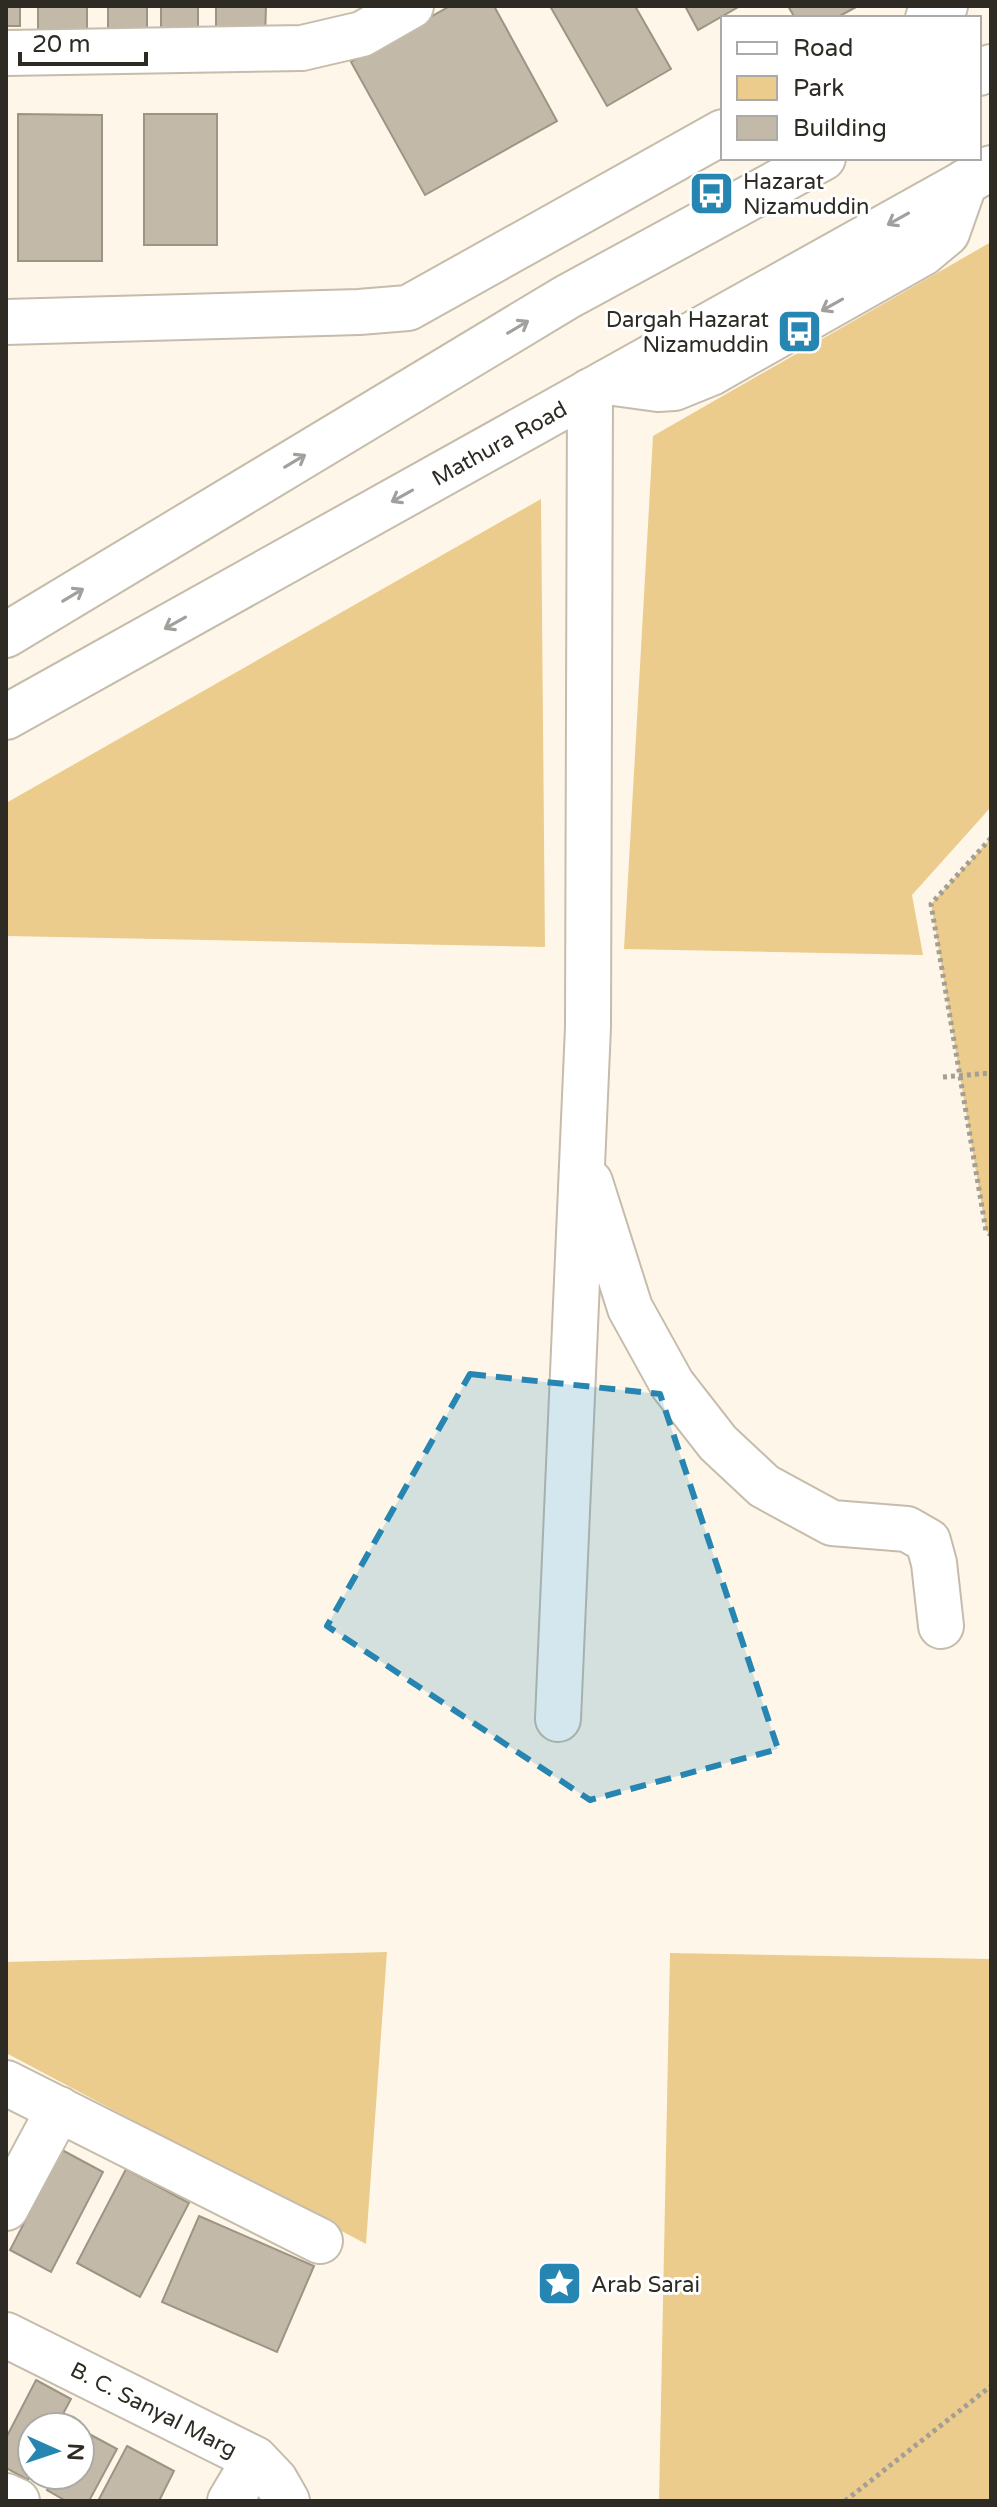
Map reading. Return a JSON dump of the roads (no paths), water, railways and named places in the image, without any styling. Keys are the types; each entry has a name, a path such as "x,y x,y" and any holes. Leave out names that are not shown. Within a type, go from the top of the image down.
{"street":[{"path":"6,53 302,48 362,34 411,6"},
{"path":"6,322 408,308 721,133"},
{"path":"6,635 567,297 819,160"},
{"name":"Mathura Road","path":"6,717 978,175"},
{"path":"558,1719 588,1027 599,387"},
{"path":"581,1153 630,1308 672,1384 718,1443 764,1486 832,1523 907,1529 928,1541 934,1563 941,1626"},
{"path":"6,2083 320,2241"},
{"path":"6,2208 59,2109"},
{"name":"B. C. Sanyal Marg","path":"6,2335 255,2459 275,2480 287,2501"},
{"path":"230,2501 255,2459"},
{"path":"6,2496 17,2501"}],"place":[{"name":"Hazarat Nizamuddin","path":"712,194"},
{"name":"Dargah Hazarat Nizamuddin","path":"800,332"},
{"name":"Arab Sarai","path":"560,2284"}]}
